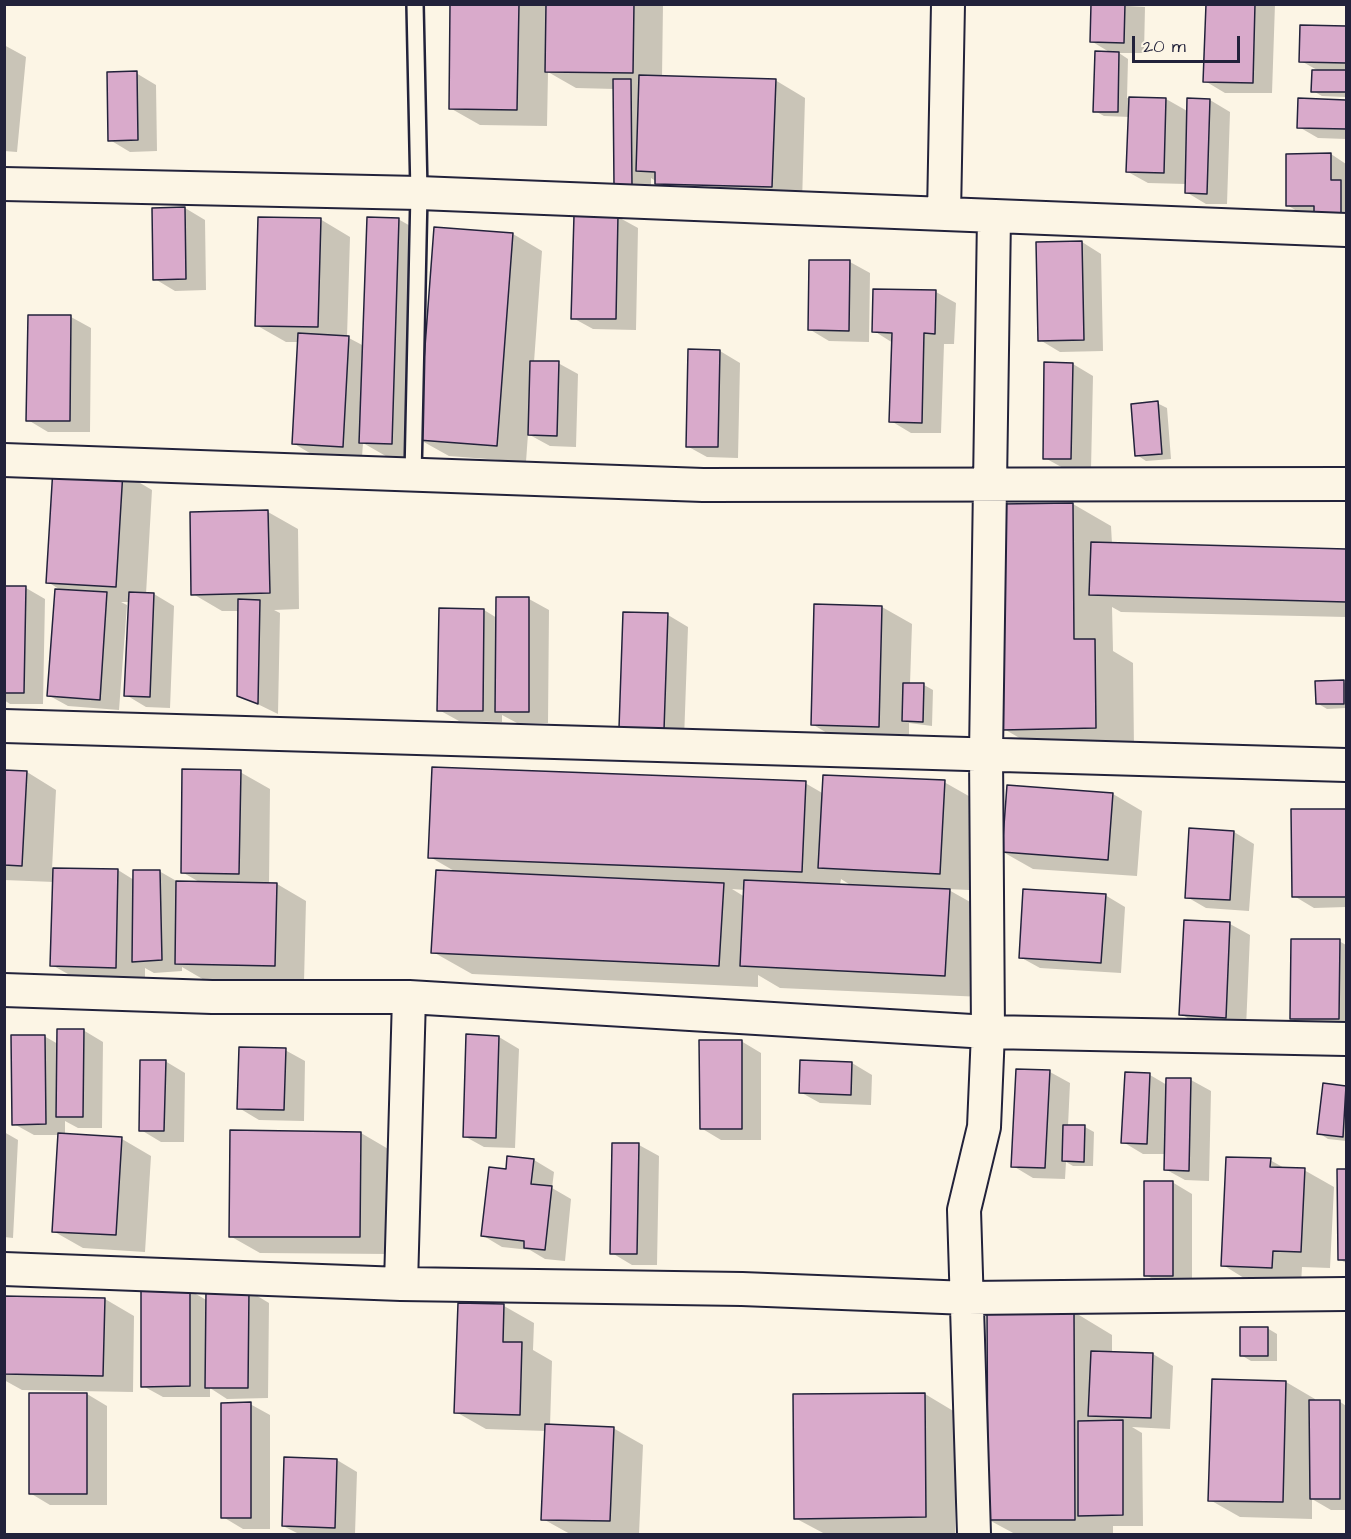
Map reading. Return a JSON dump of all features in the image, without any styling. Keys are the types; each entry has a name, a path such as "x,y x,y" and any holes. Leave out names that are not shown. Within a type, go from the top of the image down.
{"street":[{"path":"944,214 948,4"},
{"path":"4,184 418,193 1347,230"},
{"path":"974,1534 964,1210 984,1127 988,1032 986,753 994,216"},
{"path":"4,460 703,485 1347,484"},
{"path":"4,726 1347,765"},
{"path":"4,990 213,997 408,997 988,1032 1347,1039"},
{"path":"401,1284 408,997"},
{"path":"4,1269 401,1284 742,1289 968,1298 1347,1294"}],"lane":[{"path":"413,476 418,193 415,4"}],"building":[{"path":"450,4 519,4 517,110 449,109"},
{"path":"546,4 634,4 633,73 545,72"},
{"path":"1091,4 1125,4 1124,43 1090,42"},
{"path":"1206,4 1255,4 1253,83 1203,82"},
{"path":"1300,25 1346,26 1346,63 1299,62"},
{"path":"1095,51 1119,52 1118,112 1093,112"},
{"path":"1312,70 1346,70 1346,92 1311,92"},
{"path":"137,71 138,140 108,141 107,72"},
{"path":"639,75 776,79 772,187 655,184 655,172 636,171"},
{"path":"613,79 631,79 632,185 614,186"},
{"path":"1129,97 1166,98 1164,173 1126,172"},
{"path":"1187,98 1210,99 1207,194 1185,193"},
{"path":"1298,98 1346,100 1346,129 1297,128"},
{"path":"1331,153 1331,180 1341,180 1341,214 1314,214 1314,206 1286,206 1286,154"},
{"path":"185,207 186,279 153,280 152,208"},
{"path":"574,215 618,215 616,319 571,319"},
{"path":"258,217 321,218 318,327 255,326"},
{"path":"367,217 399,218 392,444 359,443"},
{"path":"434,227 513,233 497,446 418,440"},
{"path":"1082,241 1084,340 1038,341 1036,242"},
{"path":"809,260 850,260 849,331 808,330"},
{"path":"873,289 936,290 935,334 924,333 922,423 889,422 892,333 872,332"},
{"path":"28,315 71,315 70,421 26,421"},
{"path":"298,333 349,336 343,447 292,444"},
{"path":"688,349 720,350 718,447 686,447"},
{"path":"530,361 559,361 557,436 528,435"},
{"path":"1044,362 1073,363 1071,459 1043,459"},
{"path":"1158,401 1162,454 1135,456 1131,404"},
{"path":"53,468 123,471 116,587 46,583"},
{"path":"1073,503 1074,639 1095,639 1096,728 1002,730 1000,504"},
{"path":"268,510 270,593 191,595 190,512"},
{"path":"1091,542 1346,549 1346,602 1089,595"},
{"path":"4,586 26,586 24,693 4,693"},
{"path":"55,589 107,592 100,700 47,696"},
{"path":"129,592 154,593 150,697 124,696"},
{"path":"496,597 529,597 529,712 495,712"},
{"path":"238,599 260,600 258,704 237,696"},
{"path":"814,604 882,606 879,727 811,725"},
{"path":"439,608 484,609 483,711 437,711"},
{"path":"623,612 668,613 664,730 619,728"},
{"path":"1344,680 1344,704 1316,704 1315,681"},
{"path":"903,683 924,683 923,722 902,721"},
{"path":"432,767 806,781 802,872 428,858"},
{"path":"182,769 241,770 239,874 181,873"},
{"path":"4,770 27,771 22,866 4,865"},
{"path":"823,775 945,780 940,874 818,868"},
{"path":"1007,785 1113,793 1108,860 1002,852"},
{"path":"1291,809 1346,809 1346,897 1292,897"},
{"path":"1189,828 1234,831 1230,900 1185,898"},
{"path":"53,868 118,869 116,968 50,966"},
{"path":"133,870 160,870 162,960 132,962"},
{"path":"436,870 724,883 719,966 431,953"},
{"path":"744,880 950,889 945,976 740,966"},
{"path":"176,881 277,883 275,966 175,964"},
{"path":"1023,889 1106,894 1101,963 1019,958"},
{"path":"1184,920 1230,922 1226,1018 1179,1015"},
{"path":"1291,939 1340,939 1339,1019 1290,1019"},
{"path":"57,1029 84,1029 83,1117 56,1117"},
{"path":"466,1034 499,1036 496,1138 463,1137"},
{"path":"11,1035 45,1035 46,1124 12,1125"},
{"path":"699,1040 742,1040 742,1129 700,1129"},
{"path":"239,1047 286,1048 284,1110 237,1109"},
{"path":"140,1060 166,1060 164,1131 139,1131"},
{"path":"800,1060 852,1062 851,1095 799,1093"},
{"path":"1016,1069 1050,1070 1045,1168 1011,1167"},
{"path":"1125,1072 1150,1073 1147,1144 1121,1143"},
{"path":"1166,1078 1191,1078 1189,1171 1164,1170"},
{"path":"1323,1083 1346,1086 1343,1137 1317,1134"},
{"path":"1063,1125 1085,1125 1084,1162 1062,1161"},
{"path":"230,1130 361,1132 360,1237 229,1237"},
{"path":"58,1133 122,1137 116,1235 52,1232"},
{"path":"612,1143 639,1143 637,1254 610,1254"},
{"path":"507,1156 534,1159 531,1184 552,1186 545,1250 524,1248 524,1241 481,1236 489,1167 506,1169"},
{"path":"1226,1157 1271,1158 1270,1167 1305,1168 1301,1252 1273,1251 1272,1268 1221,1266"},
{"path":"1337,1169 1346,1169 1346,1260 1338,1260"},
{"path":"1144,1181 1173,1181 1173,1276 1144,1276"},
{"path":"190,1288 190,1386 141,1387 141,1289"},
{"path":"206,1290 249,1290 248,1388 205,1388"},
{"path":"4,1296 105,1298 103,1376 4,1374"},
{"path":"458,1303 504,1304 503,1342 522,1342 520,1415 454,1413"},
{"path":"1074,1311 1075,1520 988,1520 987,1312"},
{"path":"1240,1327 1268,1327 1268,1356 1240,1356"},
{"path":"1091,1351 1153,1353 1151,1418 1088,1416"},
{"path":"1212,1379 1286,1381 1283,1502 1208,1501"},
{"path":"29,1393 87,1393 87,1494 29,1494"},
{"path":"925,1393 926,1517 794,1519 793,1394"},
{"path":"1309,1400 1340,1400 1340,1499 1310,1499"},
{"path":"251,1402 251,1518 221,1518 221,1403"},
{"path":"1123,1420 1123,1515 1078,1516 1078,1421"},
{"path":"545,1424 614,1427 610,1521 541,1520"},
{"path":"284,1457 337,1459 335,1528 282,1526"}]}
